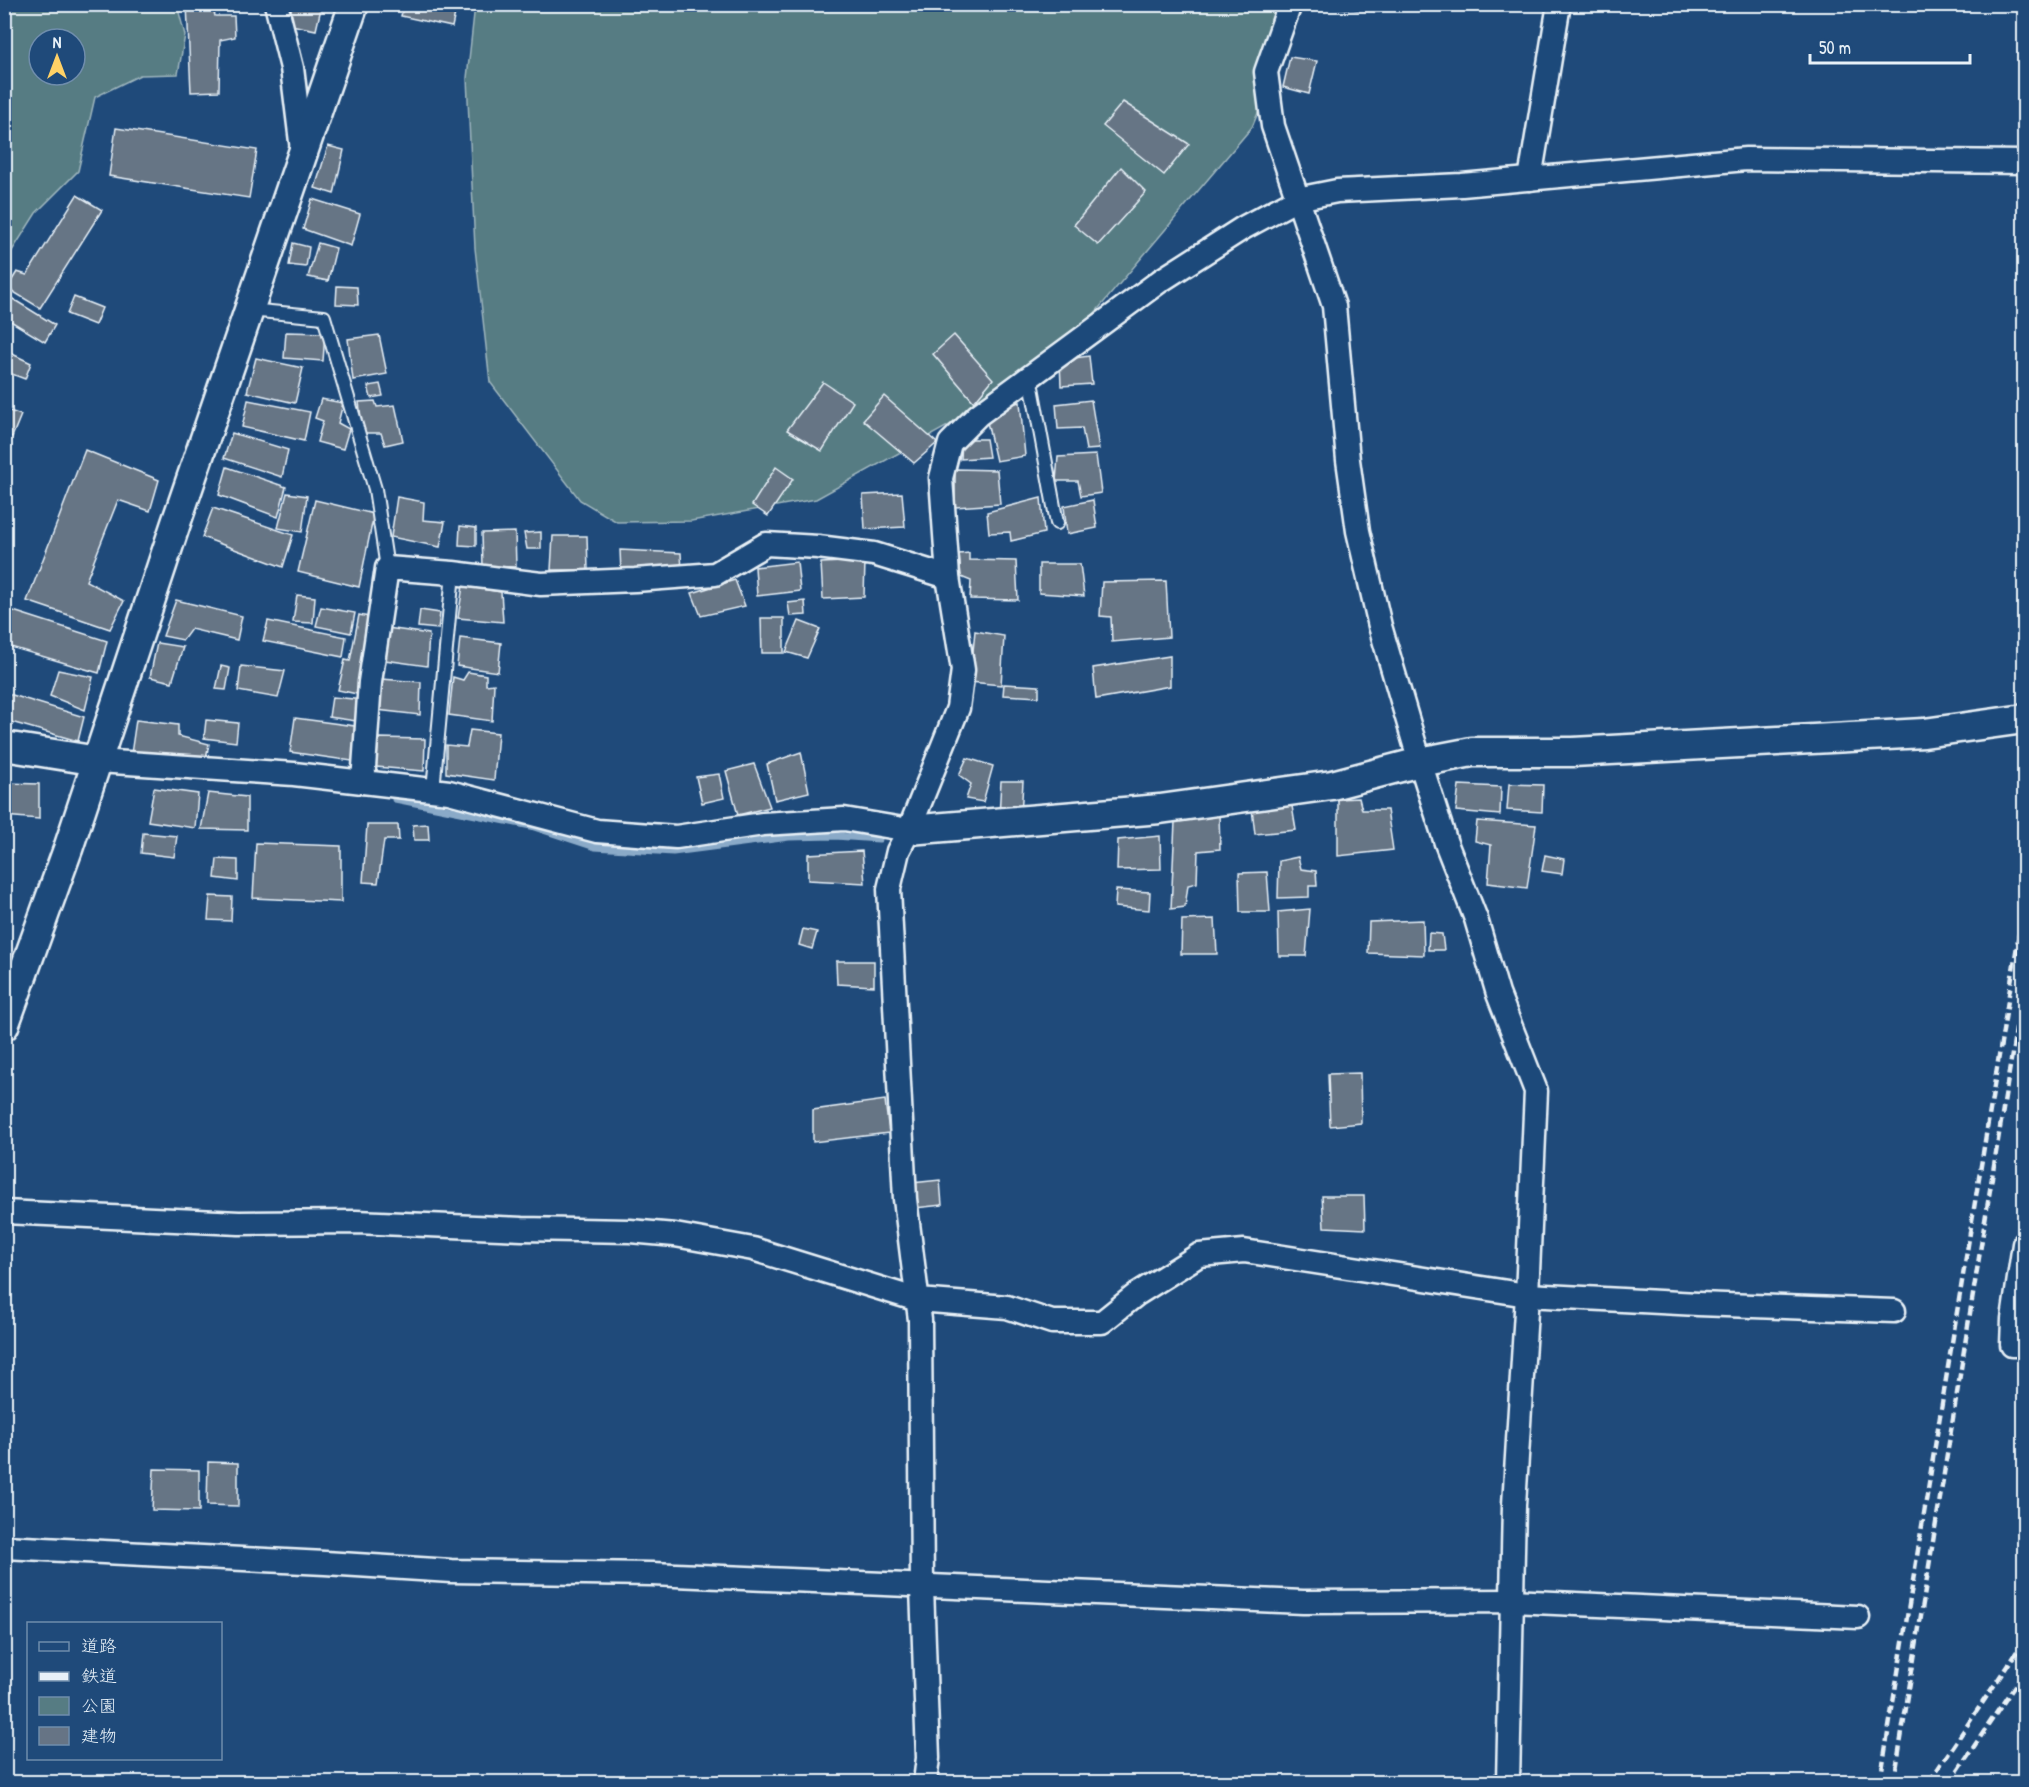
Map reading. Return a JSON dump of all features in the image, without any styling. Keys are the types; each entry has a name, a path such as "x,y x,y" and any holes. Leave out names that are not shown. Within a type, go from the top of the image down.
{"street":[{"path":"276,4 292,69 303,151"},
{"path":"4,1026 98,761 354,4"},
{"path":"1290,4 1266,72 1273,126 1334,306 1348,460 1358,531 1380,626 1420,762 1446,843 1476,919 1498,994 1536,1091 1515,1494 1508,1782"},
{"path":"1530,179 1559,4"},
{"path":"925,1782 928,1758 922,1587 918,1300 905,1199 889,889 898,851 909,830 958,708 963,670 948,577 941,478 950,443 978,415 1160,281 1243,228 1297,199 1337,191 1462,185 1746,159 2025,162"},
{"path":"363,782 370,682 387,568 453,573 541,584 635,580 715,574 766,544 818,547 874,554 948,577"},
{"path":"4,746 98,761 294,774 449,792 597,831 676,837 763,824 844,819 909,830 1171,807 1332,784 1420,762 1473,752 1573,752 1912,734 2025,719"},
{"path":"4,1212 239,1223 357,1222 630,1231 675,1235 753,1249 918,1300 1007,1307 1052,1322 1102,1322 1137,1293 1199,1255 1244,1251 1527,1295 1894,1311"},
{"path":"2025,1244 2013,1319 2012,1345 2025,1345"},
{"path":"4,1547 452,1571 652,1574 1303,1602 1513,1601 1857,1617"}],"lane":[{"path":"249,310 324,317 375,489 387,568"},
{"path":"1030,376 1057,523"},
{"path":"433,790 453,573"}],"green space":[{"path":"5,4 177,5 185,35 178,74 140,75 95,97 78,171 36,213 5,262"},
{"path":"475,5 1304,5 1252,127 1045,372 816,499 691,521 617,522 580,500 490,382 475,248 467,78"}],"building":[{"path":"187,4 212,4 215,16 234,16 235,37 220,40 219,91 191,92"},
{"path":"291,4 322,4 316,30 291,25"},
{"path":"404,4 457,4 452,27 401,16"},
{"path":"1333,4 1379,4 1379,12 1333,7"},
{"path":"1290,57 1317,61 1309,94 1283,87"},
{"path":"1123,102 1189,144 1164,175 1103,126"},
{"path":"116,128 257,150 249,198 109,176"},
{"path":"328,146 344,150 334,194 315,188"},
{"path":"1121,167 1146,192 1098,245 1074,225"},
{"path":"77,195 102,210 40,308 7,288 17,272 27,275"},
{"path":"312,199 360,214 351,246 303,229"},
{"path":"293,243 309,247 306,267 289,265"},
{"path":"318,243 336,248 328,281 308,277"},
{"path":"337,286 357,287 358,305 336,304"},
{"path":"8,296 55,325 45,342 4,317 4,301"},
{"path":"74,297 102,308 95,325 67,314"},
{"path":"286,332 325,333 323,361 284,358"},
{"path":"379,335 387,374 353,380 348,339"},
{"path":"954,335 993,379 974,402 933,354"},
{"path":"4,350 31,363 25,379 4,371"},
{"path":"1089,356 1092,384 1061,386 1060,360"},
{"path":"256,358 303,368 295,403 247,392"},
{"path":"823,382 853,402 822,451 787,430"},
{"path":"380,384 383,396 371,398 368,386"},
{"path":"884,396 937,443 914,463 863,420"},
{"path":"321,399 343,403 338,423 349,429 343,449 317,442 323,421 315,418"},
{"path":"248,400 310,412 304,441 242,427"},
{"path":"1091,400 1099,449 1086,450 1082,428 1058,429 1056,404"},
{"path":"375,401 377,407 395,405 403,441 385,445 381,433 363,433 359,402"},
{"path":"1020,402 1025,456 996,461 987,422 1001,406"},
{"path":"4,409 21,415 12,437 4,434"},
{"path":"232,433 288,450 282,477 224,458"},
{"path":"962,439 986,439 989,457 961,459"},
{"path":"85,450 159,480 150,511 118,500 86,581 124,601 110,629 27,601"},
{"path":"1096,455 1101,493 1081,496 1078,481 1056,481 1058,457"},
{"path":"227,467 286,487 278,517 219,495"},
{"path":"776,467 793,479 768,516 752,505"},
{"path":"955,469 997,470 1000,504 955,507"},
{"path":"287,493 307,496 302,532 278,528"},
{"path":"902,493 905,527 865,529 863,495"},
{"path":"397,497 424,502 423,520 445,522 440,547 391,537"},
{"path":"1041,498 1044,533 1011,541 1010,532 989,533 987,512"},
{"path":"315,500 374,514 359,587 298,572"},
{"path":"1093,500 1097,528 1067,534 1064,506"},
{"path":"213,508 293,535 283,567 202,537"},
{"path":"460,526 476,528 476,546 459,545"},
{"path":"515,532 516,567 483,566 482,533"},
{"path":"541,532 541,549 527,549 524,533"},
{"path":"553,536 587,536 588,570 551,570"},
{"path":"620,550 681,553 682,572 621,572"},
{"path":"969,553 969,560 1016,561 1018,600 970,599 971,581 961,577 959,554"},
{"path":"865,561 864,597 823,599 821,563"},
{"path":"797,562 800,591 757,596 755,567"},
{"path":"1039,564 1080,564 1084,596 1039,593"},
{"path":"735,580 745,606 701,616 692,593"},
{"path":"1166,581 1169,637 1112,642 1111,617 1100,616 1102,582"},
{"path":"463,586 501,592 503,622 458,618"},
{"path":"297,595 315,597 313,623 293,622"},
{"path":"176,600 242,616 237,640 191,629 183,640 163,636"},
{"path":"805,601 806,615 790,616 788,603"},
{"path":"321,607 355,613 351,633 316,626"},
{"path":"4,608 107,641 99,673 4,645"},
{"path":"420,610 440,613 438,629 418,627"},
{"path":"359,615 374,618 362,695 338,690 345,660 350,661"},
{"path":"761,618 784,618 784,653 762,653"},
{"path":"268,621 346,637 343,657 263,641"},
{"path":"799,621 820,629 807,658 786,652"},
{"path":"387,628 429,634 427,666 385,660"},
{"path":"975,631 1004,636 1001,685 970,682"},
{"path":"460,638 501,643 498,672 457,666"},
{"path":"157,643 183,647 172,682 150,677"},
{"path":"1170,656 1170,686 1096,699 1093,668"},
{"path":"221,666 230,668 226,690 216,689"},
{"path":"241,666 285,671 278,698 238,691"},
{"path":"58,670 93,677 85,710 50,696"},
{"path":"468,672 486,675 486,685 494,684 492,721 449,715 453,677 463,680"},
{"path":"381,679 421,682 420,715 377,710"},
{"path":"1004,684 1039,686 1039,697 1003,695"},
{"path":"9,694 84,717 78,741 4,720"},
{"path":"332,697 364,700 363,722 329,717"},
{"path":"295,718 362,727 359,762 290,752"},
{"path":"136,720 178,725 178,736 209,744 205,764 131,754"},
{"path":"206,720 238,723 236,742 204,738"},
{"path":"470,730 498,733 494,780 446,773 446,745 467,747"},
{"path":"379,738 425,739 424,771 376,767"},
{"path":"801,752 809,792 775,800 767,764"},
{"path":"967,758 993,766 983,802 966,799 971,784 959,775"},
{"path":"754,764 770,807 738,815 726,771"},
{"path":"719,774 724,798 702,803 696,777"},
{"path":"1001,781 1023,781 1021,816 999,816"},
{"path":"4,783 39,784 39,819 4,816"},
{"path":"1509,784 1543,785 1542,812 1507,810"},
{"path":"1459,785 1501,787 1500,815 1456,811"},
{"path":"154,788 198,794 195,828 148,821"},
{"path":"208,793 247,797 247,830 201,829"},
{"path":"1359,798 1362,810 1387,810 1393,850 1338,856 1338,799"},
{"path":"1292,806 1296,830 1255,834 1252,809"},
{"path":"1219,814 1220,849 1198,851 1197,883 1188,885 1185,907 1171,909 1175,822"},
{"path":"1477,821 1536,825 1527,888 1488,883 1491,845 1475,841"},
{"path":"428,824 429,840 414,840 413,825"},
{"path":"367,825 398,825 399,840 384,840 378,883 363,882"},
{"path":"143,833 177,836 174,857 141,853"},
{"path":"1160,836 1161,869 1117,870 1118,840"},
{"path":"256,843 341,846 341,902 253,898"},
{"path":"862,851 865,883 808,880 808,854"},
{"path":"1545,855 1564,859 1562,874 1542,871"},
{"path":"1298,857 1301,869 1316,871 1317,886 1309,886 1309,897 1278,898 1279,861"},
{"path":"217,859 238,860 238,881 215,878"},
{"path":"1267,872 1270,912 1240,912 1239,873"},
{"path":"1116,890 1150,892 1149,910 1115,907"},
{"path":"210,896 232,897 231,921 208,920"},
{"path":"1310,909 1306,956 1279,956 1278,912"},
{"path":"1215,919 1217,954 1181,954 1182,920"},
{"path":"1423,920 1424,955 1368,953 1369,922"},
{"path":"803,929 817,932 812,949 799,945"},
{"path":"1429,933 1442,934 1444,950 1428,950"},
{"path":"836,961 874,961 874,986 837,984"},
{"path":"1360,1073 1361,1123 1330,1126 1328,1074"},
{"path":"885,1100 889,1133 813,1142 813,1110"},
{"path":"940,1180 942,1205 915,1208 912,1183"},
{"path":"1322,1196 1364,1196 1365,1229 1324,1227"},
{"path":"208,1462 238,1463 238,1506 207,1505"},
{"path":"154,1469 199,1470 199,1511 152,1510"}],"waterway":[{"path":"395,799 531,826 595,847 673,852 789,837 835,836 879,839"}],"railway":[{"path":"1880,1782 2024,903"},
{"path":"1894,1782 2024,980"},
{"path":"1929,1782 2024,1641"},
{"path":"1950,1782 2024,1672"}]}
